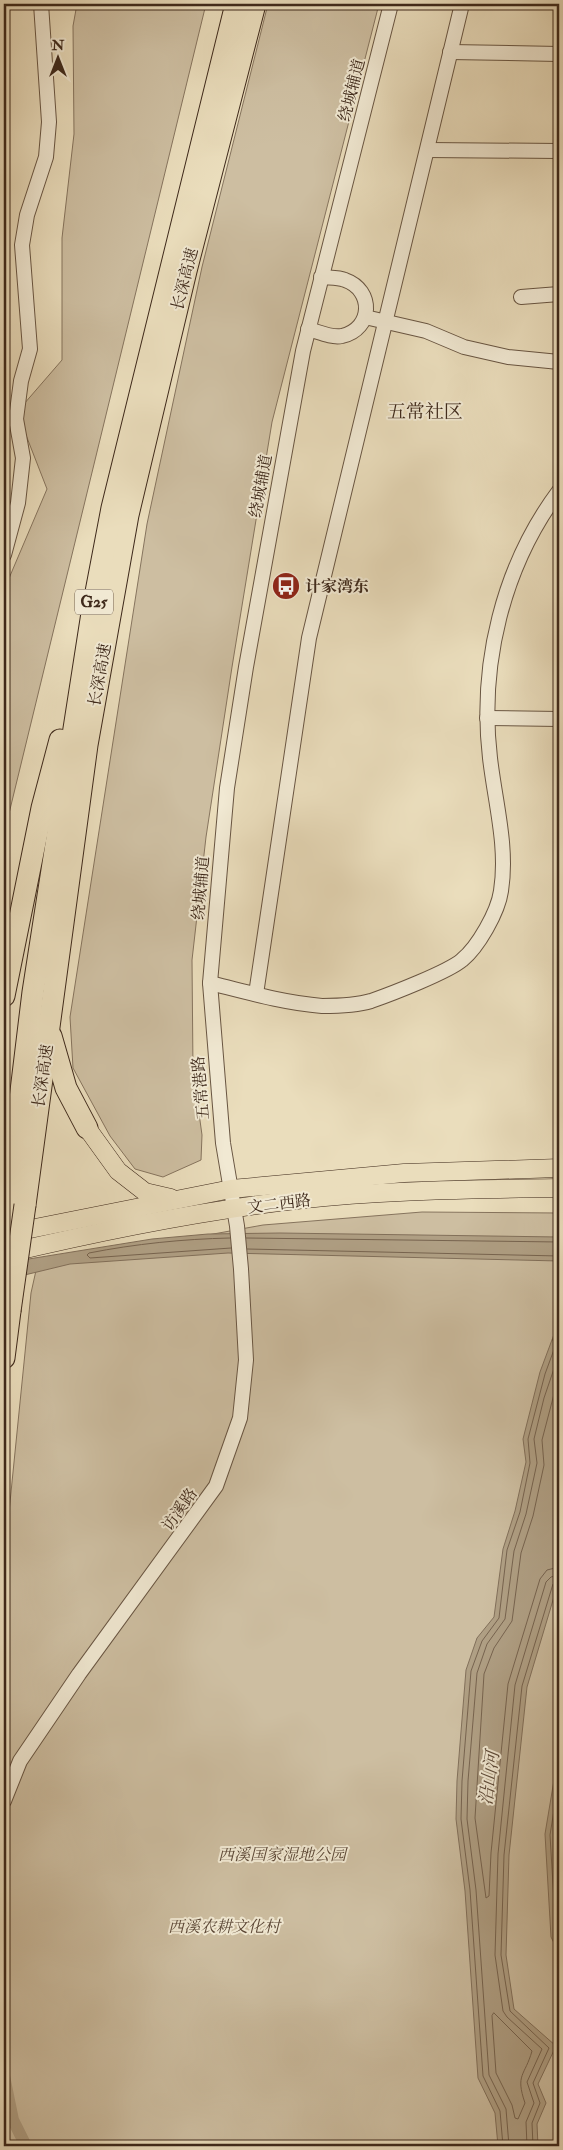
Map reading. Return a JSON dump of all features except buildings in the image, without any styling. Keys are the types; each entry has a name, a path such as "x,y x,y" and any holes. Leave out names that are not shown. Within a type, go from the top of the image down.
{"highway":[{"name":"长深高速","path":"4,1358 10,1311 10,1220 33,992 92,613 119,479 236,4"},
{"name":"长深高速","path":"10,1220 49,1029 87,745 128,515 186,271 255,4"},
{"path":"4,996 42,808 92,613"},
{"path":"49,1029 66,1088 86,1128"}],"main road":[{"path":"86,1128 118,1171 145,1192 179,1200"},
{"name":"文二西路","path":"10,1220 179,1200 231,1190 404,1173 553,1168"},
{"name":"文二西路","path":"4,1254 94,1232 235,1208 322,1197 394,1192 559,1188"}],"street":[{"path":"4,555 18,504 23,458 16,420 21,380 30,349 22,245 27,215 46,157 49,122 41,4"},
{"name":"绕城辅道","path":"210,983 227,788 247,658 308,329 391,4"},
{"path":"256,994 309,638 462,4"},
{"path":"450,52 559,54"},
{"path":"428,150 559,151"},
{"path":"308,329 341,336 355,332 363,322 367,301 359,289 345,280 321,277"},
{"path":"521,297 559,294"},
{"path":"364,316 426,331 464,347 508,357 559,362"},
{"path":"210,983 256,994 323,1006 370,1001 428,977 462,960 488,926 501,892 504,860 487,718 489,673 504,600 516,566 546,509 559,491"},
{"path":"487,718 559,719"},
{"name":"五常港路","path":"210,983 223,1143 231,1190"},
{"name":"访溪路","path":"4,1801 20,1760 79,1674 216,1486 240,1418 246,1360 238,1226 231,1190"}],"green space":[{"path":"77,4 206,4 4,834 4,590 47,489 17,412 62,360 62,238 74,134 73,26"},
{"path":"268,4 379,4 272,422 232,667 206,837 192,960 193,1070 202,1135 201,1160 163,1177 135,1169 110,1136 73,1068 70,1017 147,524 202,267"},
{"name":"西溪国家湿地公园","path":"422,1212 559,1213 559,2146 4,2146 4,1562 31,1293 37,1266 263,1225"}],"water":[{"path":"280,1233 559,1237 559,1261 228,1253 70,1264 4,1280 4,1263 152,1239 208,1234"},
{"name":"沿山河","path":"559,1321 559,1580 527,1687 509,1855 506,1955 514,2009 556,2046 538,2084 546,2103 537,2124 538,2146 498,2146 495,2113 478,2078 465,1891 456,1819 457,1781 466,1670 477,1638 494,1617 503,1549 515,1511 526,1462 523,1439 540,1372"},
{"path":"559,1750 559,1953 551,1937 545,1834"}],"waterway":[{"path":"4,2076 13,2120 26,2146"}],"ferry route":[{"path":"552,1340 559,1338"}],"place":[{"name":"计家湾东","path":"286,586"}],"district":[{"name":"五常社区","path":"425,411"}],"park label":[{"name":"西溪农耕文化村","path":"224,1926"}]}
